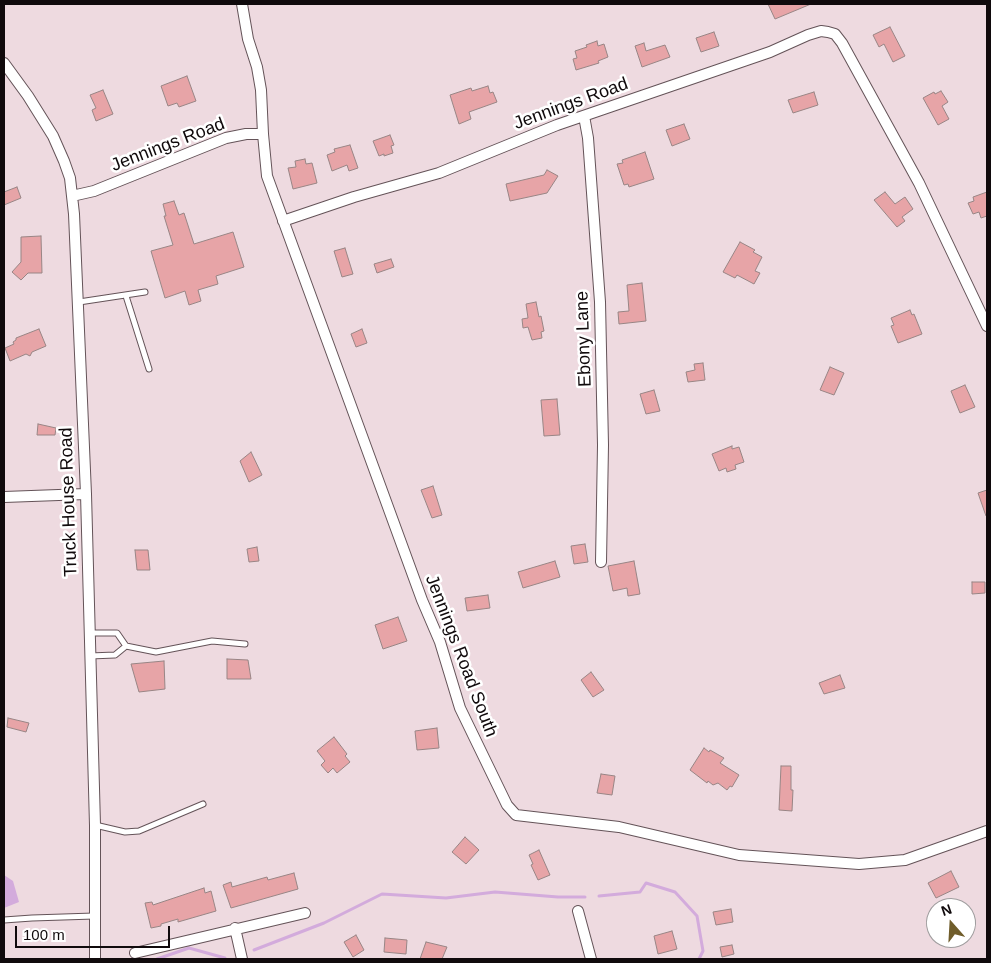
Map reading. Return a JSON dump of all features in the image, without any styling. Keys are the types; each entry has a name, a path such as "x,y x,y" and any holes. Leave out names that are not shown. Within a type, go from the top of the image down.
{"street":[{"path":"242,4 248,39 257,67 261,90 267,176 284,221"},
{"name":"Jennings Road","path":"284,221 354,197 439,173 584,116 770,52 821,31 835,34 842,43 919,183 987,326"},
{"name":"Truck House Road","path":"4,63 28,96 53,136 70,178 72,196 79,302 80,384 86,494 95,825 95,959"},
{"name":"Ebony Lane","path":"584,116 588,138 600,302 603,445 601,562"},
{"name":"Jennings Road","path":"72,196 94,191 226,138 246,134 263,134"},
{"name":"Jennings Road South","path":"284,221 422,600 440,642 460,708 507,804 516,815 619,827 739,855 859,864 904,860 987,830"},
{"path":"4,497 86,494"},
{"path":"578,911 591,959"},
{"path":"135,953 305,913"},
{"path":"235,928 242,959"}],"lane":[{"path":"79,302 145,292"},
{"path":"126,296 150,369"},
{"path":"89,633 118,633 126,646 156,652 212,641 245,644"},
{"path":"90,656 115,655 126,646"},
{"path":"95,825 125,832 139,831 203,804"},
{"path":"4,920 94,916"}],"shaded area":[{"path":"4,875 13,881 19,902 4,908"}],"building":[{"path":"768,4 811,4 775,19"},
{"path":"890,27 905,56 893,62 884,44 879,47 873,35"},
{"path":"714,32 719,46 701,52 696,38"},
{"path":"597,41 598,46 604,44 608,57 598,61 599,63 576,70 573,59 577,58 575,51"},
{"path":"644,43 646,51 665,45 670,57 642,67 635,46"},
{"path":"187,76 196,101 179,107 177,103 168,106 161,86"},
{"path":"488,86 490,93 493,92 497,102 469,112 471,119 459,124 450,95 471,88 472,91"},
{"path":"103,90 113,114 96,121 92,110 96,108 90,95"},
{"path":"941,91 948,102 942,106 949,119 938,125 923,98 934,92 935,94"},
{"path":"814,92 818,105 793,113 788,100"},
{"path":"684,124 690,139 672,146 666,130"},
{"path":"390,135 394,145 391,146 393,153 379,156 373,141"},
{"path":"350,145 358,168 349,171 347,165 332,171 327,155 335,152 334,149"},
{"path":"645,152 654,179 629,187 628,184 624,185 617,164 623,163 622,160"},
{"path":"305,159 306,164 312,163 317,183 293,189 288,168 296,167 295,161"},
{"path":"547,170 558,176 547,193 510,201 506,184 544,175"},
{"path":"17,187 21,198 4,205 4,192"},
{"path":"885,192 895,204 905,197 913,209 902,217 905,221 897,227 874,200"},
{"path":"987,192 987,216 981,218 979,212 973,214 968,203 974,201 973,197"},
{"path":"174,201 179,215 184,213 194,244 233,232 244,267 216,276 218,284 198,290 201,301 189,305 185,291 165,298 151,251 173,245 164,216 166,216 163,204"},
{"path":"41,236 42,273 28,273 21,280 12,272 21,262 21,237"},
{"path":"740,242 755,250 753,252 762,257 755,271 760,273 754,284 737,275 735,278 723,272"},
{"path":"345,248 353,274 342,277 334,251"},
{"path":"391,259 394,267 377,273 374,264"},
{"path":"642,283 646,321 619,324 618,312 629,311 627,285"},
{"path":"536,302 544,331 541,332 542,338 532,340 528,327 523,328 522,319 528,318 526,304"},
{"path":"910,310 912,315 914,314 922,334 898,343 891,326 894,325 891,318"},
{"path":"39,329 46,346 32,352 30,356 26,354 10,361 5,348 14,344 13,342 16,338"},
{"path":"362,329 367,343 356,347 351,334"},
{"path":"703,363 705,380 688,382 686,372 695,370 694,364"},
{"path":"830,367 844,373 834,395 820,390"},
{"path":"965,385 975,407 960,413 951,391"},
{"path":"654,390 660,411 646,414 640,394"},
{"path":"557,399 560,435 544,436 541,400"},
{"path":"38,424 56,428 55,435 37,435"},
{"path":"732,446 732,449 739,447 744,462 735,465 736,469 727,472 726,468 719,471 712,454"},
{"path":"251,452 262,475 249,482 240,461"},
{"path":"433,486 442,515 432,518 421,490"},
{"path":"987,490 987,515 986,516 978,493"},
{"path":"585,544 588,562 574,564 571,546"},
{"path":"257,547 259,561 249,562 247,549"},
{"path":"135,550 148,550 150,570 137,570"},
{"path":"555,561 560,577 523,588 518,572"},
{"path":"634,561 640,594 628,596 627,588 613,591 608,566"},
{"path":"972,582 985,582 985,593 972,594"},
{"path":"488,595 490,608 467,611 465,598"},
{"path":"398,617 407,641 383,649 375,625"},
{"path":"227,659 248,660 251,679 227,679"},
{"path":"164,661 165,689 139,692 131,664"},
{"path":"591,672 604,690 593,697 581,680"},
{"path":"840,675 845,688 824,694 819,683"},
{"path":"8,718 29,723 26,732 7,727"},
{"path":"437,728 439,748 417,750 415,731"},
{"path":"334,737 347,754 345,756 350,762 337,773 333,768 328,773 321,765 325,761 317,751"},
{"path":"704,748 724,758 720,763 739,775 732,787 730,786 727,790 718,783 713,785 708,781 707,783 690,770"},
{"path":"781,766 791,766 792,811 779,810"},
{"path":"601,774 615,776 612,795 597,793"},
{"path":"465,837 479,850 466,864 452,852"},
{"path":"539,850 550,875 538,880 531,865 533,864 529,855"},
{"path":"951,871 959,887 936,898 928,883"},
{"path":"294,873 298,889 231,908 223,885 231,882 232,887 267,877 268,880"},
{"path":"204,888 205,893 211,891 216,911 178,922 178,919 151,928 145,903 152,902 153,905"},
{"path":"731,909 733,922 716,925 713,912"},
{"path":"672,931 677,949 658,954 654,936"},
{"path":"356,935 364,950 353,957 344,942"},
{"path":"385,938 407,940 406,954 384,952"},
{"path":"426,942 447,947 442,959 420,959"},
{"path":"732,945 734,954 722,957 720,947"}],"waterway":[{"path":"599,896 640,892 646,883 675,892 697,916 703,951 699,959"},
{"path":"254,950 324,923 382,894 446,898 495,892 585,897"},
{"path":"157,959 189,948 225,958"}]}
